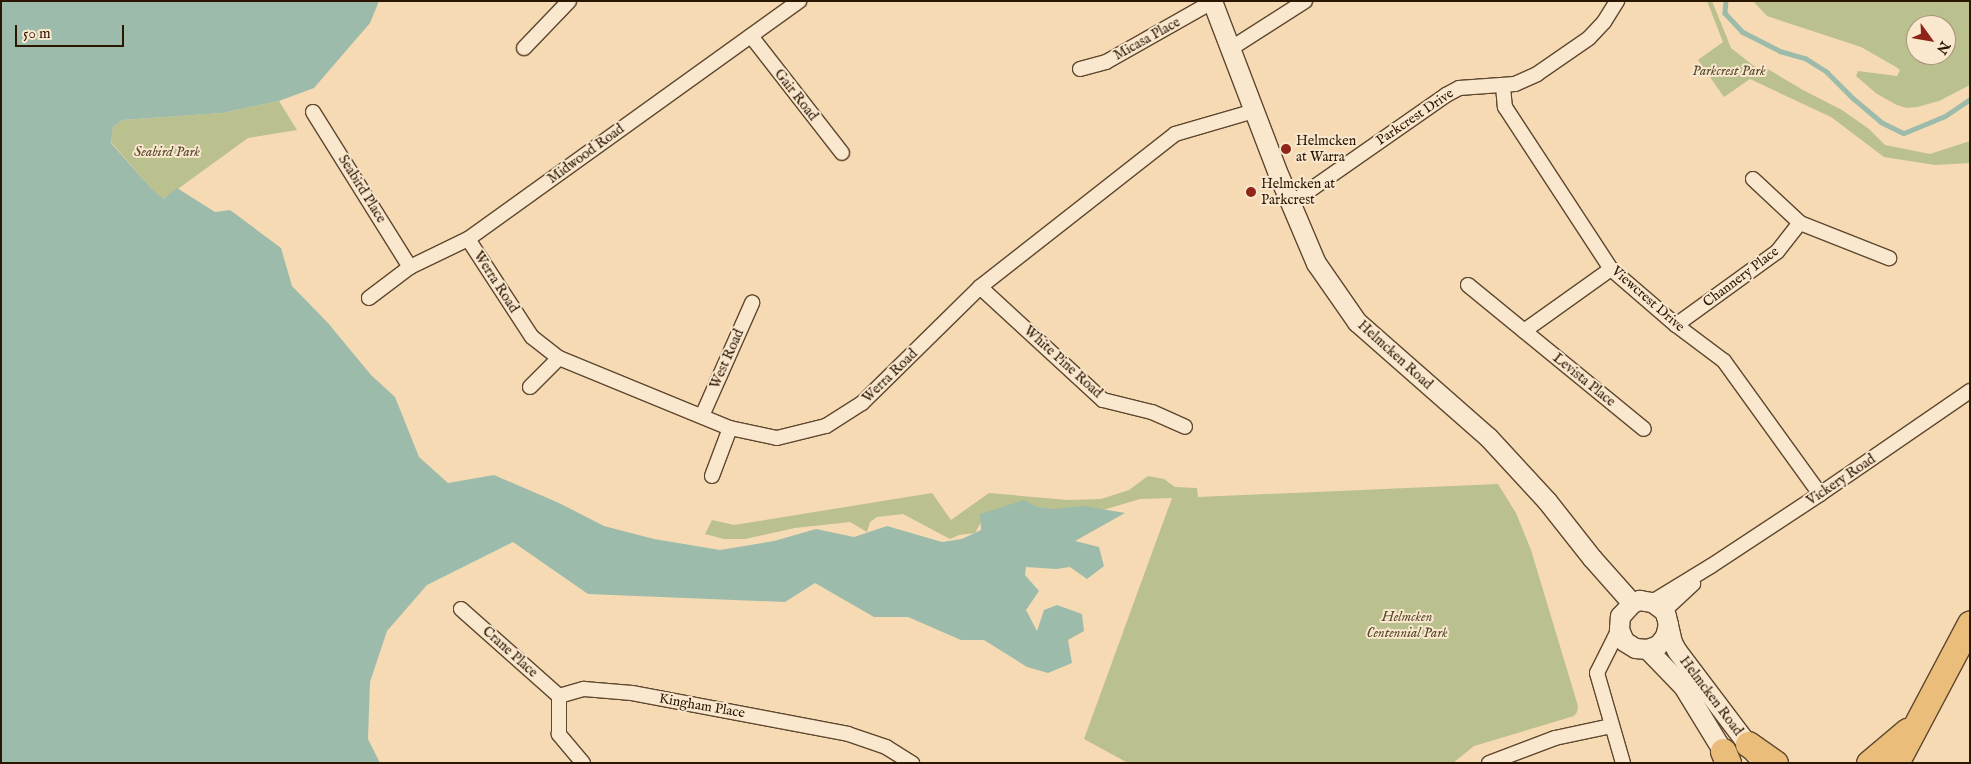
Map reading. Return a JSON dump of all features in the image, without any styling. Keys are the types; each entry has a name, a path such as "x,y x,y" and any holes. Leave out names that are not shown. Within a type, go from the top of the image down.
{"highway":[{"path":"1896,763 1970,623"},
{"path":"1868,763 1892,745 1921,717"},
{"path":"1755,753 1774,763"}],"main road":[{"name":"Helmcken Road","path":"1212,2 1290,204 1316,263 1357,322 1488,437 1547,501 1628,607"},
{"path":"1640,600 1661,612 1662,640 1658,644 1647,649 1635,648 1622,635 1628,607 1640,600"},
{"name":"Helmcken Road","path":"1661,612 1677,651 1755,753"},
{"name":"Helmcken Road","path":"1647,649 1683,686 1727,759"}],"street":[{"path":"524,48 568,1"},
{"name":"Midwood Road","path":"369,298 410,267 468,238 799,1"},
{"path":"1230,49 1305,1"},
{"name":"Parkcrest Drive","path":"1290,204 1446,94 1459,88 1514,84 1537,74 1589,38 1604,22 1617,1"},
{"name":"Micasa Place","path":"1080,69 1106,62 1212,2"},
{"name":"Gair Road","path":"751,36 842,153"},
{"name":"Viewcrest Drive","path":"1502,86 1505,107 1611,269 1676,325 1724,361 1820,494"},
{"name":"Werra Road","path":"468,238 532,337 559,358 730,428 776,438 826,426 862,403 980,287 1175,134 1254,111"},
{"name":"Seabird Place","path":"313,112 410,267"},
{"path":"1754,179 1800,223 1889,258"},
{"name":"Channery Place","path":"1676,325 1777,252 1800,223"},
{"path":"1524,332 1611,269"},
{"name":"Levista Place","path":"1468,286 1644,429"},
{"name":"White Pine Road","path":"980,287 1103,400 1152,412 1185,427"},
{"name":"West Road","path":"702,416 752,303"},
{"path":"530,387 559,358"},
{"name":"Vickery Road","path":"1661,612 1711,566 1970,391"},
{"path":"712,476 730,428"},
{"name":"Crane Place","path":"462,609 559,696"},
{"path":"1622,635 1597,672 1623,763"},
{"name":"Kingham Place","path":"559,696 584,689 632,693 863,739 886,747 912,763"},
{"path":"559,696 559,734 583,763"},
{"path":"1489,763 1555,738 1611,726"}],"green space":[{"name":"Parkcrest Park","path":"1707,1 1712,1 1731,48 1754,66 1759,69 1766,68 1842,110 1869,129 1885,145 1930,154 1970,141 1970,163 1935,165 1884,157 1831,117 1750,79 1724,97 1698,60 1723,42"},
{"path":"1753,1 1970,1 1970,85 1939,101 1907,108 1897,105 1877,94 1856,76 1858,71 1897,76 1900,70 1861,47 1767,16"},
{"name":"Seabird Park","path":"279,101 297,130 248,138 164,199 152,189 111,142 113,127 123,120 222,113"},
{"name":"Helmcken Centennial Park","path":"1148,476 1164,479 1175,487 1197,488 1198,497 1498,484 1516,513 1531,550 1578,706 1577,712 1574,716 1474,746 1453,763 1128,763 1084,739 1172,498 1140,499 1103,510 981,522 975,533 959,535 950,539 903,514 877,517 870,522 867,532 850,522 795,528 745,539 724,539 705,534 712,520 734,525 932,493 951,520 989,493 1068,500 1101,499 1129,490"}],"shaded area":[{"path":"1,1 379,1 370,23 314,88 279,101 222,113 123,120 113,127 111,143 152,189 164,199 177,188 215,212 230,210 281,248 292,286 328,323 371,375 395,397 419,457 448,483 494,475 559,503 604,526 654,539 720,550 774,541 816,529 854,537 887,526 942,542 962,539 981,530 980,514 1024,500 1037,507 1054,509 1084,506 1125,513 1075,541 1099,547 1104,566 1087,579 1070,567 1056,569 1026,567 1025,575 1039,591 1026,610 1037,631 1044,610 1057,605 1082,614 1084,631 1068,640 1072,663 1048,673 1027,667 984,640 961,640 908,617 874,617 815,583 785,602 588,594 513,542 427,585 387,631 370,682 368,739 380,763 1,763"}],"waterway":[{"path":"1726,1 1725,13 1743,32 1780,51 1805,58 1827,72 1881,122 1904,133 1945,116 1970,99"}],"place":[{"name":"Helmcken at Warra","path":"1286,149"},
{"name":"Helmcken at Parkcrest","path":"1251,192"}]}
